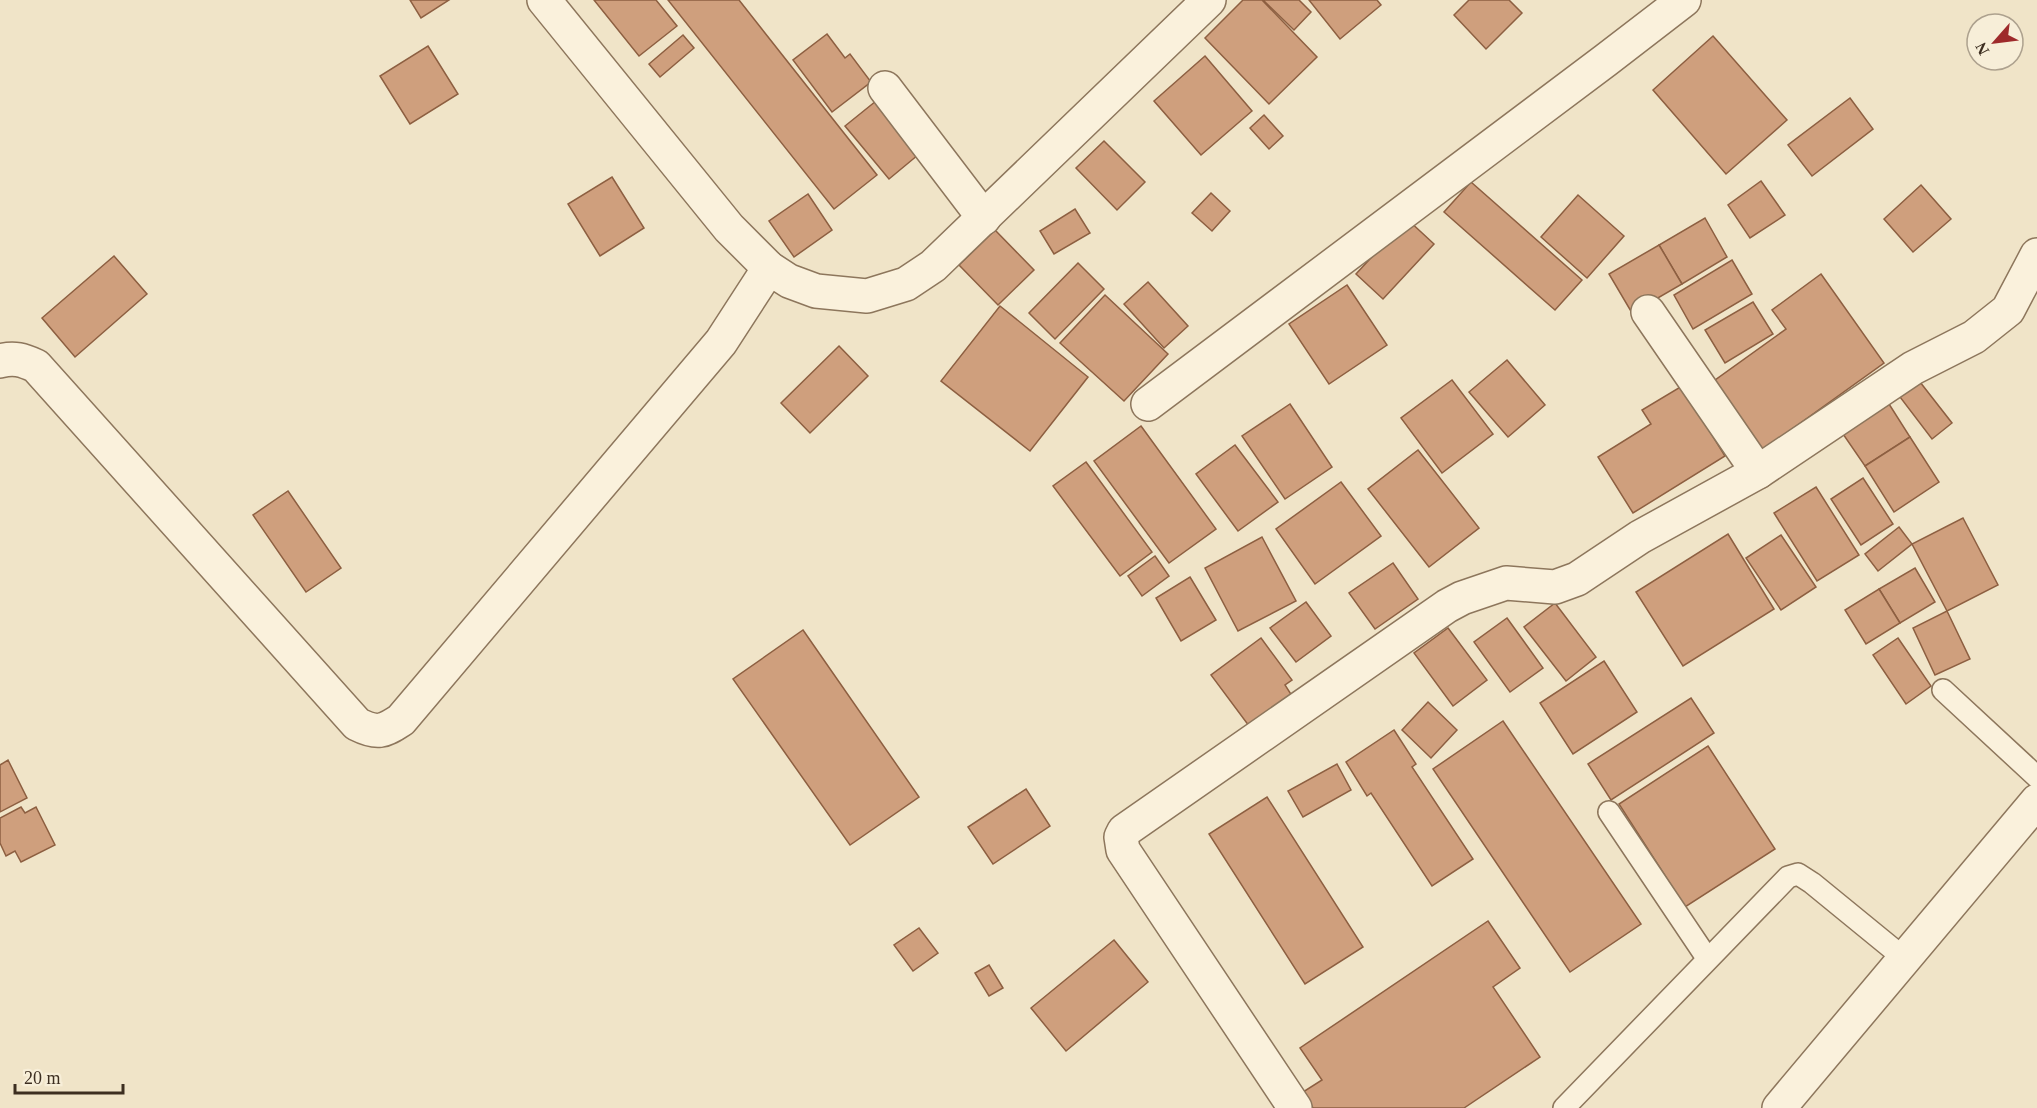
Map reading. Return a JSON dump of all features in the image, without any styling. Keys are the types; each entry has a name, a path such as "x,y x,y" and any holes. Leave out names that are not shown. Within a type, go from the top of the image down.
{"street":[{"path":"544,0 729,228 770,268 789,281 816,291 867,296 906,284 920,276 984,218 1209,0"},
{"path":"1148,404 1684,0"},
{"path":"885,88 984,218"},
{"path":"1295,1108 1124,850 1121,837 1124,831 1447,606 1462,598 1506,583 1555,587 1577,579 1640,537 1758,472 1913,368 1974,337 2008,310 2037,255"},
{"path":"0,361 22,359 36,366 357,724 369,730 380,731 401,720 721,342 770,268"},
{"path":"1648,312 1758,472"},
{"path":"1779,1108 1897,952 2037,801"}],"lane":[{"path":"1950,696 2037,777"},
{"path":"1609,812 1707,958"},
{"path":"1564,1108 1788,877 1798,874 1812,883 1897,952"}],"building":[{"path":"410,0 449,0 421,18"},
{"path":"594,0 656,0 677,26 639,56"},
{"path":"668,0 739,0 877,175 834,209"},
{"path":"1243,0 1262,0 1317,57 1269,104 1205,38"},
{"path":"1263,0 1299,0 1311,12 1294,30"},
{"path":"1309,0 1377,0 1381,5 1340,39"},
{"path":"1469,0 1509,0 1522,13 1486,49 1454,15"},
{"path":"827,34 845,58 850,54 871,82 832,112 793,60"},
{"path":"683,35 694,48 660,77 649,64"},
{"path":"1713,36 1787,120 1726,174 1653,90"},
{"path":"428,46 458,94 410,124 380,76"},
{"path":"1205,56 1252,111 1201,155 1154,101"},
{"path":"881,97 924,150 889,179 845,126"},
{"path":"1850,98 1873,129 1812,176 1788,145"},
{"path":"1264,115 1283,136 1269,149 1250,128"},
{"path":"1104,141 1145,182 1117,210 1076,168"},
{"path":"612,177 644,228 600,256 568,204"},
{"path":"1761,181 1785,215 1750,238 1728,205"},
{"path":"1471,182 1582,280 1555,310 1444,212"},
{"path":"1921,185 1951,219 1913,252 1884,219"},
{"path":"1211,193 1230,211 1212,231 1192,213"},
{"path":"808,194 832,230 794,257 769,221"},
{"path":"1578,195 1624,236 1587,278 1541,237"},
{"path":"1075,209 1090,233 1054,254 1040,231"},
{"path":"1705,218 1727,257 1682,284 1659,245"},
{"path":"1407,219 1434,244 1383,299 1356,274"},
{"path":"995,230 1034,270 998,305 959,265"},
{"path":"1659,245 1682,284 1632,313 1609,274"},
{"path":"114,256 147,294 75,357 42,318"},
{"path":"1732,260 1752,294 1693,329 1674,295"},
{"path":"1078,263 1104,289 1055,339 1029,313"},
{"path":"1821,274 1884,363 1760,452 1711,383 1786,329 1772,310"},
{"path":"1148,282 1188,326 1164,348 1124,304"},
{"path":"1347,285 1387,345 1329,384 1289,324"},
{"path":"1105,295 1168,354 1124,401 1060,343"},
{"path":"1753,302 1773,334 1725,363 1705,330"},
{"path":"1000,306 1088,377 1030,451 941,381"},
{"path":"839,346 868,376 810,433 781,403"},
{"path":"1507,360 1545,405 1508,437 1469,392"},
{"path":"1452,380 1493,434 1442,473 1401,418"},
{"path":"1920,382 1952,423 1932,439 1900,397"},
{"path":"1682,386 1725,456 1633,513 1598,457 1651,424 1642,410"},
{"path":"1290,404 1332,467 1285,499 1242,436"},
{"path":"1889,404 1910,437 1865,466 1843,434"},
{"path":"1141,426 1216,529 1169,563 1094,461"},
{"path":"1910,437 1939,482 1894,512 1865,466"},
{"path":"1235,445 1278,502 1238,531 1196,474"},
{"path":"1418,450 1479,528 1429,567 1368,489"},
{"path":"1086,462 1152,552 1120,576 1053,486"},
{"path":"1863,478 1893,524 1861,545 1831,499"},
{"path":"1341,482 1381,536 1315,584 1276,529"},
{"path":"1816,487 1859,555 1817,581 1774,513"},
{"path":"288,491 341,568 306,592 253,515"},
{"path":"1963,518 1998,585 1947,611 1912,544"},
{"path":"1899,527 1912,544 1878,571 1865,554"},
{"path":"1728,534 1774,609 1683,666 1636,592"},
{"path":"1781,535 1816,587 1781,610 1746,558"},
{"path":"1262,537 1296,601 1238,631 1205,568"},
{"path":"1155,556 1169,576 1142,596 1128,576"},
{"path":"1393,563 1418,599 1375,629 1349,593"},
{"path":"1915,568 1935,602 1900,623 1879,589"},
{"path":"1190,577 1216,620 1181,641 1156,598"},
{"path":"1879,589 1900,623 1866,644 1845,610"},
{"path":"1306,602 1331,636 1296,662 1270,628"},
{"path":"1555,603 1596,657 1566,681 1524,627"},
{"path":"1947,611 1970,659 1935,675 1913,628"},
{"path":"1507,618 1543,668 1510,692 1474,642"},
{"path":"1448,628 1487,680 1453,706 1414,653"},
{"path":"803,630 919,797 850,845 733,679"},
{"path":"1261,638 1292,680 1285,685 1294,699 1252,730 1211,675"},
{"path":"1898,638 1931,686 1906,704 1873,655"},
{"path":"1604,661 1637,712 1573,754 1540,703"},
{"path":"1691,698 1714,733 1611,800 1588,764"},
{"path":"1428,702 1457,730 1431,758 1402,730"},
{"path":"1503,721 1641,924 1570,972 1433,769"},
{"path":"1394,730 1416,764 1412,767 1473,859 1432,886 1371,793 1367,796 1346,762"},
{"path":"1708,746 1775,849 1685,907 1619,804"},
{"path":"8,760 27,798 0,812 0,765"},
{"path":"1337,764 1351,790 1303,817 1288,791"},
{"path":"1026,789 1050,826 993,864 968,827"},
{"path":"1267,797 1363,947 1305,984 1209,834"},
{"path":"21,807 25,813 36,807 55,845 21,862 15,851 6,856 0,843 0,818"},
{"path":"1488,921 1520,968 1493,987 1540,1057 1464,1108 1313,1108 1303,1092 1322,1080 1300,1048"},
{"path":"919,928 938,953 913,971 894,945"},
{"path":"1114,940 1148,982 1066,1051 1031,1008"},
{"path":"989,965 1003,988 989,996 975,973"}]}
